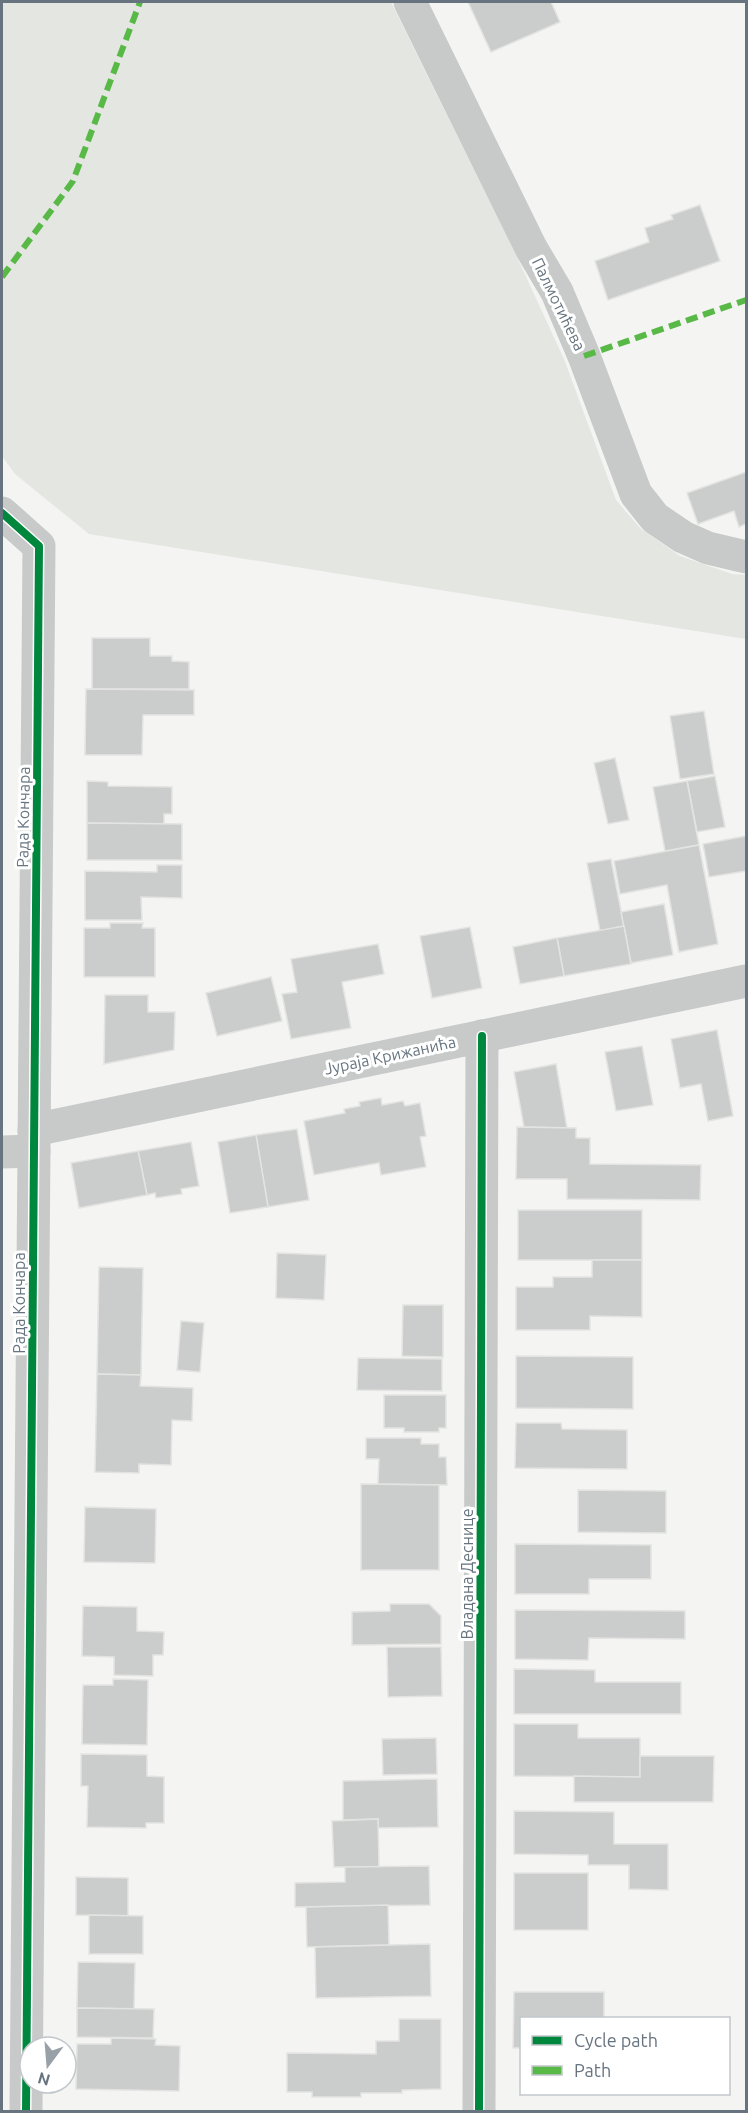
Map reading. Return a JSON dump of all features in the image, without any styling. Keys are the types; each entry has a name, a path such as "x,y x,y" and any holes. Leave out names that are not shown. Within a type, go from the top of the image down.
{"street":[{"name":"Палмотићева","path":"410,2 531,248 557,292 584,356 636,494 656,518 683,537 730,555 747,557"},
{"name":"Рада Кончара","path":"2,513 39,546 26,2112"},
{"name":"Јураја Крижанића","path":"2,1152 34,1140 482,1036 747,981"},
{"name":"Владана Деснице","path":"479,2112 482,1036"}],"shaded area":[{"path":"2,2 391,2 516,255 564,359 616,500 641,529 680,556 732,574 746,575 746,639 89,534 15,474 2,456"}],"building":[{"path":"468,2 551,2 560,22 491,52"},
{"path":"700,205 720,261 608,300 595,261 649,242 645,228 673,219 671,215"},
{"path":"746,472 746,524 739,527 734,511 698,524 687,493"},
{"path":"92,638 150,638 150,656 172,656 172,661 189,662 189,689 92,689"},
{"path":"86,689 194,690 194,715 143,715 142,755 85,755"},
{"path":"704,711 714,774 680,779 670,716"},
{"path":"615,758 629,820 608,824 594,763"},
{"path":"715,776 725,827 697,832 687,781"},
{"path":"87,781 108,782 108,786 172,787 172,814 164,814 164,824 87,823"},
{"path":"687,781 699,845 665,851 653,787"},
{"path":"87,823 182,824 182,860 87,860"},
{"path":"746,836 746,871 709,877 703,844"},
{"path":"699,845 718,944 679,952 667,885 620,894 614,861"},
{"path":"611,859 624,926 600,931 587,863"},
{"path":"157,865 182,865 182,898 141,897 142,920 85,920 85,871 157,872"},
{"path":"664,904 673,955 631,963 621,912"},
{"path":"110,923 143,923 142,928 155,928 155,977 84,977 84,928 110,928"},
{"path":"624,926 631,964 564,976 557,938"},
{"path":"470,927 482,988 432,998 420,936"},
{"path":"557,938 564,976 520,984 513,947"},
{"path":"378,944 384,974 342,982 351,1028 291,1039 282,994 297,992 291,959"},
{"path":"271,977 282,1021 217,1036 206,993"},
{"path":"105,995 148,995 148,1012 175,1012 174,1050 104,1064"},
{"path":"717,1030 733,1116 708,1121 701,1084 680,1088 671,1039"},
{"path":"642,1046 653,1105 616,1111 605,1052"},
{"path":"556,1064 567,1128 524,1127 514,1072"},
{"path":"381,1098 382,1105 403,1101 405,1106 420,1103 426,1136 420,1137 426,1167 381,1175 379,1163 314,1175 304,1121 345,1113 344,1109 360,1106 359,1102"},
{"path":"517,1127 576,1128 576,1138 590,1138 590,1164 701,1165 700,1200 567,1199 567,1179 516,1179"},
{"path":"297,1129 309,1200 268,1207 256,1135"},
{"path":"256,1135 268,1207 230,1213 218,1142"},
{"path":"191,1142 199,1186 181,1189 182,1194 156,1198 155,1193 147,1195 138,1151"},
{"path":"138,1151 147,1195 79,1208 71,1163"},
{"path":"518,1210 642,1210 642,1260 518,1260"},
{"path":"277,1253 326,1255 324,1300 276,1298"},
{"path":"592,1260 642,1260 642,1317 590,1316 590,1330 516,1330 516,1287 553,1287 553,1277 592,1277"},
{"path":"99,1267 143,1268 141,1375 97,1374"},
{"path":"403,1305 443,1305 443,1357 402,1356"},
{"path":"181,1321 204,1323 200,1372 177,1370"},
{"path":"516,1356 633,1357 633,1409 516,1408"},
{"path":"358,1358 442,1359 442,1391 357,1390"},
{"path":"97,1374 141,1375 140,1386 193,1388 192,1421 172,1420 171,1465 139,1464 139,1473 95,1472"},
{"path":"384,1395 446,1395 446,1428 439,1428 439,1432 404,1432 404,1428 384,1428"},
{"path":"516,1423 561,1423 562,1429 627,1430 627,1469 515,1468"},
{"path":"366,1438 421,1438 421,1444 439,1444 439,1457 446,1457 447,1485 378,1484 379,1459 366,1459"},
{"path":"361,1484 439,1485 439,1570 361,1570"},
{"path":"578,1490 666,1491 666,1533 578,1532"},
{"path":"85,1507 156,1509 155,1563 84,1562"},
{"path":"515,1544 651,1545 651,1579 589,1579 589,1594 515,1594"},
{"path":"390,1604 429,1604 441,1616 441,1644 352,1645 352,1612 390,1611"},
{"path":"83,1606 137,1607 137,1631 164,1632 163,1655 153,1655 153,1676 114,1675 114,1657 82,1656"},
{"path":"515,1610 685,1611 685,1639 589,1638 588,1660 515,1659"},
{"path":"387,1647 441,1647 442,1696 388,1697"},
{"path":"514,1669 595,1670 595,1682 681,1682 681,1714 514,1714"},
{"path":"113,1679 148,1680 147,1745 82,1744 83,1685 113,1685"},
{"path":"514,1724 578,1724 578,1738 640,1738 640,1777 514,1776"},
{"path":"436,1738 437,1774 383,1775 382,1739"},
{"path":"81,1754 147,1755 147,1776 164,1777 164,1823 146,1823 146,1828 87,1827 88,1786 81,1786"},
{"path":"640,1756 714,1756 713,1802 574,1802 574,1776 640,1777"},
{"path":"437,1779 438,1827 378,1828 378,1819 343,1820 343,1781"},
{"path":"514,1811 614,1812 614,1844 668,1844 668,1890 629,1889 629,1865 588,1865 588,1855 514,1854"},
{"path":"378,1819 379,1867 334,1867 332,1821"},
{"path":"429,1866 430,1905 295,1907 295,1883 345,1882 345,1867"},
{"path":"514,1873 588,1873 588,1930 514,1930"},
{"path":"76,1877 128,1878 128,1916 76,1915"},
{"path":"388,1905 389,1945 307,1947 306,1907"},
{"path":"89,1915 143,1916 143,1954 89,1954"},
{"path":"430,1944 431,1996 316,1998 315,1947"},
{"path":"78,1962 135,1963 134,2009 77,2008"},
{"path":"514,1992 604,1992 604,2017 520,2017 520,2048 513,2048"},
{"path":"77,2008 154,2009 153,2038 78,2037"},
{"path":"399,2019 441,2019 441,2089 402,2090 402,2093 361,2093 361,2097 312,2097 312,2092 287,2092 287,2053 376,2054 376,2041 399,2041"},
{"path":"111,2038 156,2039 155,2045 180,2046 179,2091 78,2089 78,2044 111,2044"}],"marked path":[{"path":"2,277 73,181 140,2"},
{"path":"584,356 746,300"}],"cycle path":[{"path":"2,513 39,546 26,2112"},
{"path":"479,2112 482,1036"}]}
